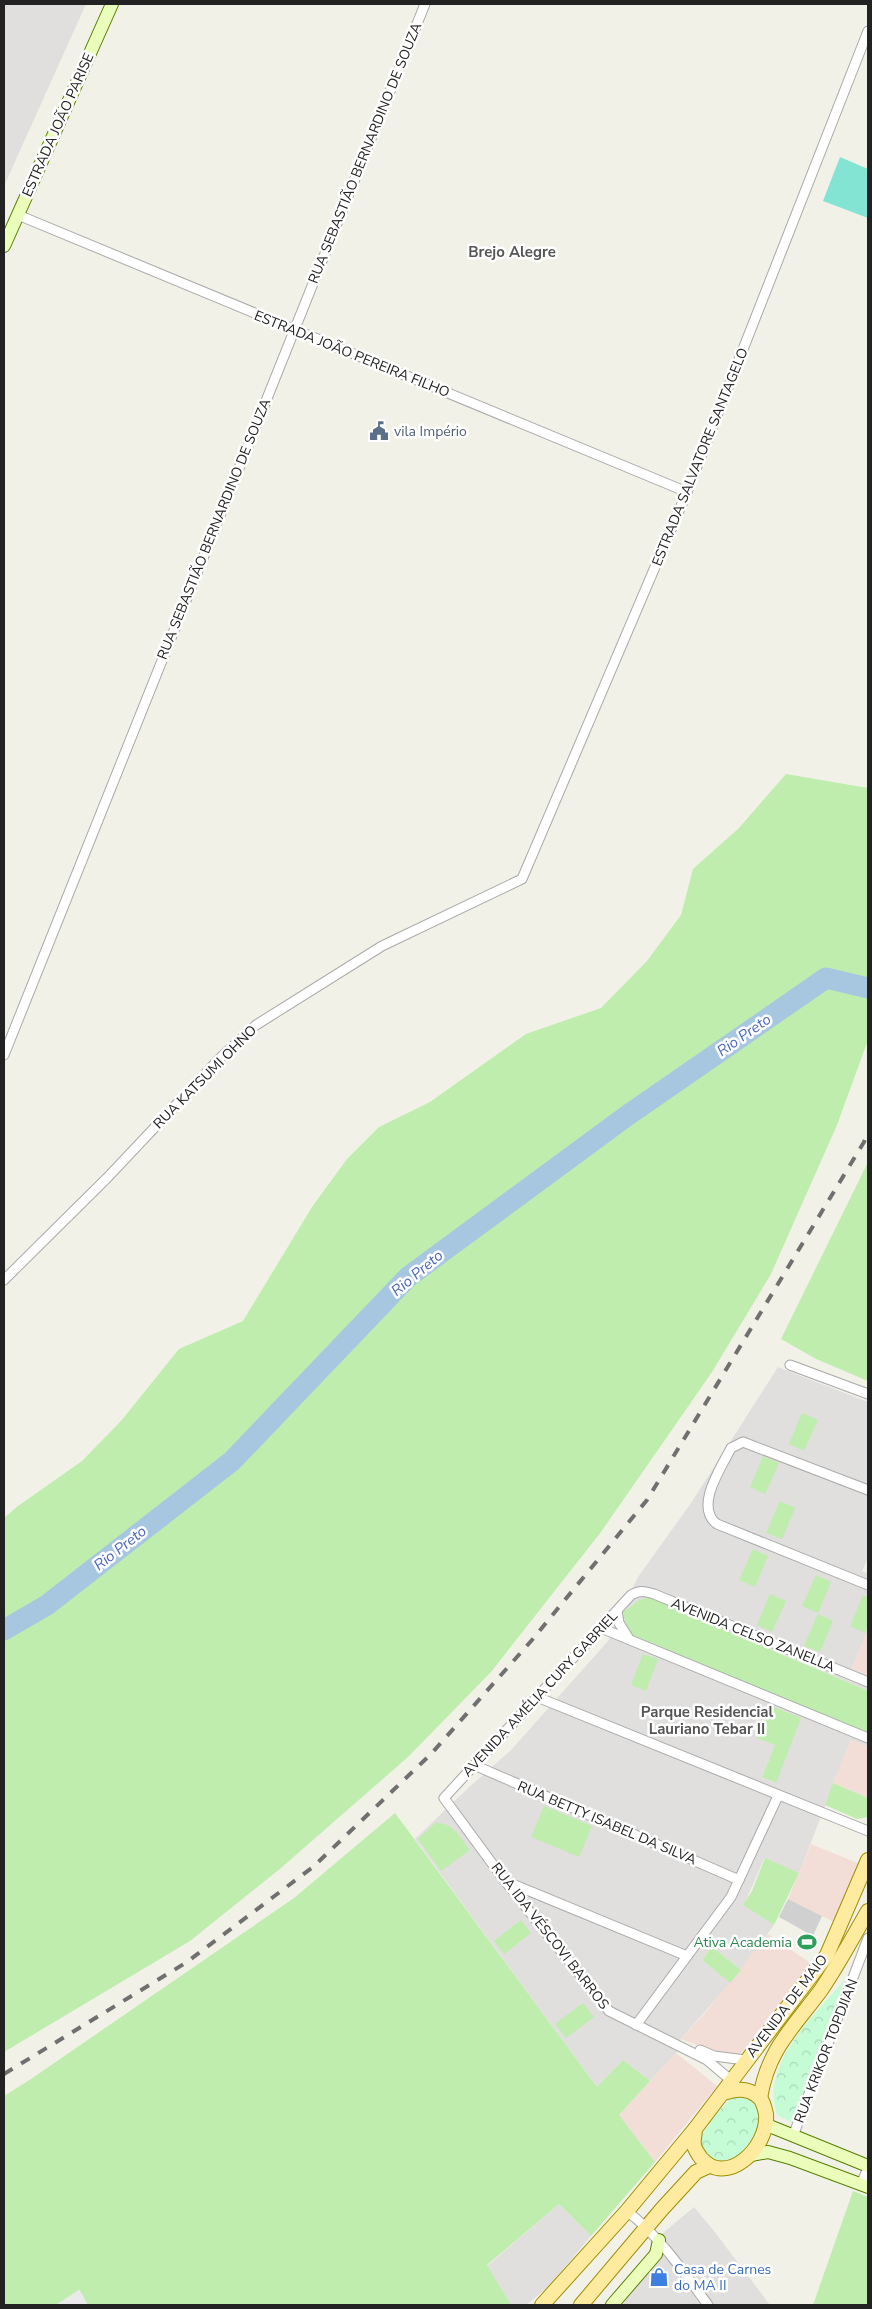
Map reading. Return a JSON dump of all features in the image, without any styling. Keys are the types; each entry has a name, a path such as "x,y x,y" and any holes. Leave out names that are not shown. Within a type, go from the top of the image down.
{"main road":[{"name":"ESTRADA JOÃO PARISE","path":"4,246 112,4"},
{"name":"AVENIDA DE MAIO","path":"723,2093 733,2082 745,2060 827,1954 868,1860"},
{"name":"AVENIDA DE MAIO","path":"760,2098 764,2075 776,2049 821,1989 868,1911"},
{"path":"542,2305 627,2211 696,2129 723,2093 736,2089 748,2090 760,2098 765,2110 767,2126 762,2140 751,2155 739,2164 728,2167 709,2166 696,2172 581,2305"},
{"path":"767,2126 868,2167"},
{"path":"696,2129 694,2144 696,2151 709,2166"},
{"path":"751,2155 768,2152 790,2158 865,2186"},
{"path":"612,2305 656,2254 659,2240"}],"street":[{"name":"RUA SEBASTIÃO BERNARDINO DE SOUZA","path":"4,1054 425,4"},
{"name":"ESTRADA SALVATORE SANTAGELO","path":"522,879 687,492 868,31"},
{"name":"ESTRADA JOÃO PEREIRA FILHO","path":"18,215 687,492"},
{"name":"RUA KATSUMI OHNO","path":"4,1280 108,1177 220,1058 256,1025 382,946 522,879"},
{"path":"790,1365 868,1394"},
{"path":"868,1490 743,1442 730,1448 709,1496 707,1512 717,1524 868,1585"},
{"name":"AVENIDA CELSO ZANELLA","path":"637,1592 643,1591 654,1594 868,1682"},
{"name":"AVENIDA AMÉLIA CURY GABRIEL","path":"444,1798 601,1628 637,1592"},
{"path":"617,1611 620,1624 629,1639"},
{"path":"601,1628 868,1738"},
{"path":"537,1697 868,1831"},
{"name":"RUA BETTY ISABEL DA SILVA","path":"474,1765 740,1880"},
{"path":"636,2025 732,1898 778,1796"},
{"name":"RUA IDA VÉSCOVI BARROS","path":"444,1798 505,1881 609,2012 679,2044 714,2056 745,2060"},
{"path":"505,1881 688,1956"},
{"name":"RUA KRIKOR TOPDJIAN","path":"793,2136 865,1956 868,1939"},
{"name":"RUA IDA VÉSCOVI BARROS","path":"679,2044 707,2060 733,2082"},
{"path":"865,2186 868,2167"},
{"path":"627,2211 659,2240 708,2305"}],"shaded area":[{"path":"4,4 86,4 4,186"},
{"path":"840,157 868,169 868,218 823,201"},
{"path":"778,1367 868,1402 868,1557 862,1571 868,1574 868,1597 864,1595 865,1633 868,1626 868,1634 866,1634 852,1668 868,1675 868,1691 648,1597 639,1600 623,1612 868,1734 868,1747 851,1740 799,1873 764,1859 744,1905 774,1925 741,1970 712,1947 702,1960 730,1983 681,2039 676,2053 650,2081 623,2060 597,2087 415,1839 511,1750 608,1641 638,1577 691,1503","holes":["775,1745 775,1783 762,1777"]},
{"path":"866,1633 868,1634 868,1675 852,1669"},
{"path":"851,1740 868,1747 868,1798 833,1783"},
{"path":"811,1844 860,1864 834,1922 788,1899"},
{"path":"788,1899 822,1916 813,1936 779,1917"},
{"path":"768,1934 809,1962 803,1976 748,2046 740,2054 728,2057 681,2039 705,2013"},
{"path":"676,2053 717,2086 655,2162 619,2115"},
{"path":"559,2204 591,2236 547,2288 526,2305 511,2305 487,2266"},
{"path":"694,2207 770,2305 622,2305 662,2253 663,2233"},
{"path":"79,2290 88,2305 56,2305"}],"green space":[{"path":"786,774 868,788 868,1040 837,1125 771,1274 712,1372 601,1532 491,1672 408,1757 281,1868 190,1941 4,2052 4,1518 82,1461 121,1421 179,1349 243,1321 312,1207 347,1159 379,1127 430,1102 526,1034 601,1008 647,961 681,915 693,869 739,828"},
{"path":"868,1162 868,1381 816,1359 781,1339"},
{"path":"802,1413 818,1420 804,1451 789,1444"},
{"path":"763,1456 779,1463 765,1494 750,1487"},
{"path":"780,1501 795,1508 782,1539 766,1533"},
{"path":"753,1549 768,1556 755,1587 739,1580"},
{"path":"816,1575 831,1582 818,1613 802,1606"},
{"path":"770,1594 786,1601 772,1632 757,1625"},
{"path":"863,1595 868,1597 868,1626 865,1633 850,1626"},
{"path":"648,1597 868,1691 868,1734 628,1633 623,1612 639,1600"},
{"path":"818,1614 833,1621 820,1652 804,1646"},
{"path":"643,1654 658,1659 646,1691 631,1685"},
{"path":"769,1705 801,1718 776,1783 762,1777 775,1745 757,1738"},
{"path":"833,1783 868,1798 868,1817 857,1819 825,1805"},
{"path":"544,1806 592,1826 579,1857 531,1837"},
{"path":"395,1813 597,2087 623,2060 650,2081 619,2115 655,2162 591,2236 559,2204 487,2265 511,2305 88,2305 79,2290 56,2305 4,2305 4,2096 294,1898"},
{"path":"435,1823 451,1827 470,1850 441,1871 418,1839"},
{"path":"765,1858 799,1873 774,1925 743,1905 752,1891"},
{"path":"521,1920 531,1933 504,1954 494,1941"},
{"path":"712,1947 741,1970 730,1983 702,1960"},
{"path":"845,1979 793,2123 777,2115 774,2096 776,2077 793,2041"},
{"path":"583,2003 594,2017 566,2038 555,2024"},
{"path":"738,2094 756,2101 759,2111 757,2131 747,2148 739,2155 719,2161 710,2159 701,2154 699,2138 709,2125 711,2114 717,2112 731,2098"},
{"path":"853,2191 868,2197 868,2305 813,2305"}],"waterway":[{"name":"Rio Preto","path":"4,1630 47,1605 232,1461 408,1277 628,1115 826,978 868,988"}],"railway":[{"path":"4,2074 187,1962 313,1867 431,1754 532,1640 647,1500 864,1142 868,1131"}],"place":[{"name":"vila Império","path":"379,431"},
{"name":"Ativa Academia","path":"807,1942"},
{"name":"Casa de Carnes do MA II","path":"659,2277"}],"district":[{"name":"Brejo Alegre","path":"512,252"},
{"name":"Parque Residencial Lauriano Tebar II","path":"707,1720"}]}
